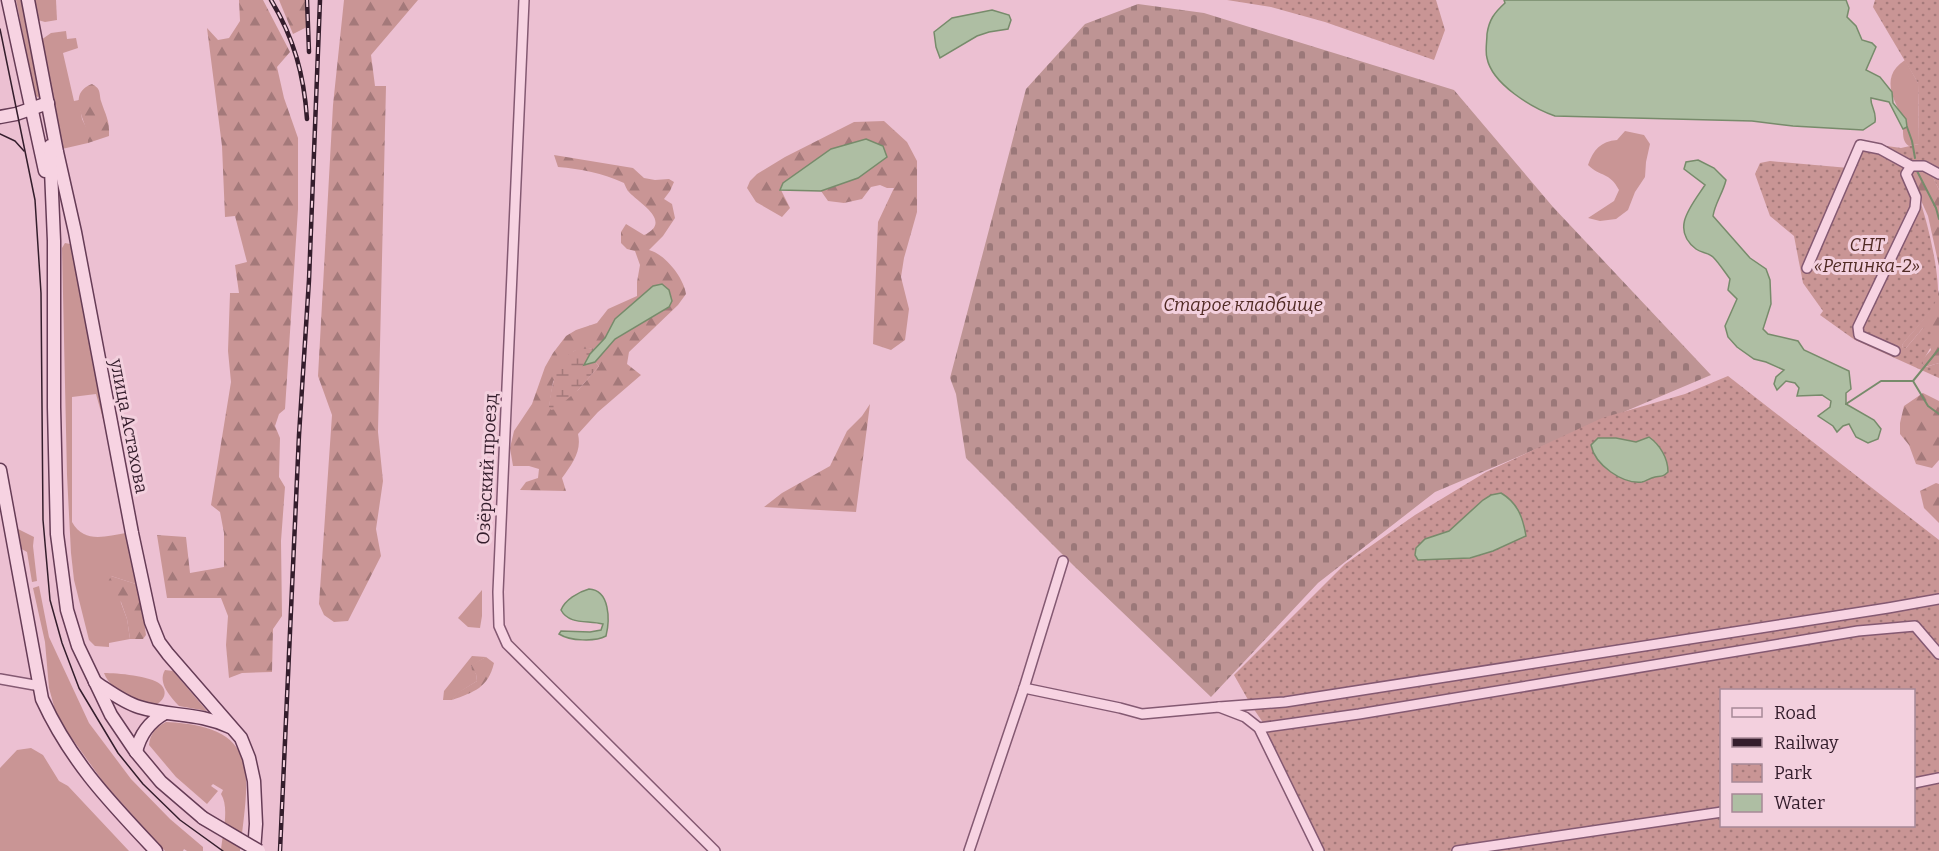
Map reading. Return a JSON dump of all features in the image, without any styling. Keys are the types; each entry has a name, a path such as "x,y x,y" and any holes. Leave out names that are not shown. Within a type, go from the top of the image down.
{"main road":[{"name":"улица Астахова","path":"8,0 52,198"},
{"name":"улица Астахова","path":"28,0 151,622 159,642 168,654 235,729 249,758 254,781 257,851"},
{"name":"улица Астахова","path":"48,103 52,198 57,534 67,610 78,646 94,681 111,714 136,752 161,782 203,818 257,851"},
{"path":"0,117 48,103"},
{"path":"0,470 42,699 57,730 77,761 100,791 156,851"},
{"path":"94,681 126,702 165,713 196,715 235,729"},
{"path":"136,752 145,730 154,719 165,713"}],"street":[{"name":"Озёрский проезд","path":"524,0 498,592 499,626 507,644 714,851"},
{"path":"1807,268 1859,146 1880,149 1911,166 1924,166 1939,174"},
{"path":"1895,351 1857,332 1915,208 1916,197 1906,174 1911,166"},
{"path":"969,851 1024,688 1063,561"},
{"path":"1024,688 1142,714 1285,702 1888,608 1939,598"},
{"path":"1259,728 1380,711 1858,631 1915,626 1939,654"},
{"path":"0,679 40,686"},
{"path":"1219,707 1245,717 1259,728 1319,851"},
{"path":"1915,783 1939,778"},
{"path":"1457,851 1720,812"}],"green space":[{"path":"16,0 24,0 41,97 39,98 35,95"},
{"path":"32,0 56,0 57,20 45,22 38,20"},
{"path":"239,0 263,0 290,52 277,67 284,98 298,138 298,209 285,409 279,414 275,426 280,438 279,477 285,487 281,541 282,616 273,629 272,672 242,673 229,678 226,645 228,616 221,598 167,598 157,535 186,537 190,573 224,567 224,533 220,512 211,505 231,382 228,351 230,293 239,293 235,265 247,262 235,216 225,217 222,146 207,28 218,40 229,38 240,21"},
{"path":"279,0 308,0 307,27 293,34"},
{"path":"344,0 418,0 371,55 375,86 386,86 378,432 383,481 376,529 381,556 348,621 334,622 324,615 319,604 332,415 318,376 333,105"},
{"path":"1227,0 1436,0 1445,30 1434,60 1325,22 1271,7"},
{"name":"СНТ «Репинка-2»","path":"1875,0 1939,0 1939,190 1931,173 1922,168 1911,171 1910,176 1930,235 1938,296 1927,315 1902,345 1906,348 1923,328 1929,327 1933,338 1922,364 1926,367 1939,363 1939,378 1855,340 1820,315 1823,311 1803,283 1794,236 1770,216 1755,174 1760,163 1770,161 1849,168 1859,142 1901,148 1919,144 1918,83 1873,7"},
{"name":"Старое кладбище","path":"1138,4 1204,13 1454,90 1553,207 1711,375 1435,492 1318,583 1211,697 1073,565 966,458 956,394 950,378 1026,89 1085,24"},
{"path":"66,31 67,39 76,38 78,48 63,53 74,101 79,100 82,119 88,131 88,143 62,149 41,40 51,33"},
{"path":"1905,60 1918,83 1919,144 1909,146 1903,136 1903,129 1907,127 1895,101 1891,84 1896,67"},
{"path":"92,84 99,91 108,121 109,136 88,143 79,103 84,89"},
{"path":"884,121 907,142 917,161 917,212 901,277 909,309 905,340 891,350 873,344 878,222 894,188 880,185 871,187 862,199 844,203 828,201 821,191 858,178 831,149 783,183 781,190 790,208 782,217 756,202 747,188 757,174 854,122"},
{"path":"1625,131 1644,135 1650,144 1645,177 1635,192 1628,210 1616,219 1600,221 1588,218 1614,201 1619,190 1612,180 1588,165 1590,160 1598,147 1606,142 1617,140"},
{"path":"554,155 633,168 644,178 669,179 674,182 664,199 672,204 675,218 663,236 649,250 661,256 673,268 682,281 686,294 678,305 629,352 627,364 641,375 598,412 578,434 577,452 562,478 566,491 520,490 526,482 538,478 539,469 529,466 513,466 510,448 514,431 532,404 545,367 566,336 597,323 608,309 637,296 640,265 635,251 627,249 621,243 621,232 626,224 644,235 652,230 655,224 651,212 628,191 624,183 591,172 558,167","holes":["662,284 669,290 672,301 669,307 615,339 595,362 599,366 578,390 549,407 553,382 564,361 574,351 595,348 605,338 615,319 653,286"]},
{"path":"1916,168 1931,173 1939,190 1939,266 1928,216 1910,176 1911,171"},
{"path":"65,243 70,244 72,248 110,444 96,394 72,397 72,522 77,529 89,536 103,537 126,533 130,541 139,585 111,576 127,619 130,639 109,643 109,647 95,646 89,640 74,580 71,553 62,248"},
{"path":"1939,290 1939,363 1925,367 1922,360 1931,350 1923,328 1906,348 1902,345 1929,312"},
{"path":"595,348 585,365 595,362 599,366 578,390 556,409 551,410 549,407 553,383 559,367 569,354 576,350"},
{"path":"1728,376 1939,540 1939,851 1321,851 1266,727 1234,675 1345,564 1415,515 1486,472 1602,418 1685,394"},
{"path":"1923,393 1939,401 1939,460 1932,468 1916,464 1909,445 1900,434 1904,406"},
{"path":"870,404 856,512 764,507 782,493 830,466 847,431"},
{"path":"1936,483 1939,484 1939,523 1924,508 1920,491"},
{"path":"16,528 34,537 37,581 32,582 27,552 18,547"},
{"path":"111,576 139,585 146,635 143,639 130,639 127,619 121,602 112,597 108,582"},
{"path":"39,586 49,637 89,723 131,779 170,819 203,847 203,851 184,849 183,851 165,851 104,783 68,733 55,710 49,688 45,642 33,588"},
{"path":"482,590 480,628 468,627 458,618"},
{"path":"472,656 486,657 471,666 477,681 458,693 452,700 443,700 444,691"},
{"path":"486,657 494,663 484,684 452,700 457,693 477,681 471,665"},
{"path":"165,670 173,671 207,711 179,706 164,685"},
{"path":"104,673 156,681 164,688 164,697 158,704 144,706 114,686"},
{"path":"166,722 198,726 220,733 235,745 243,760 246,778 246,800 240,851 221,851 225,814 221,794 223,790 213,784 211,786 218,791 207,804 176,777 149,745 154,731"},
{"path":"31,748 43,755 59,781 68,786 129,851 0,851 0,768 17,750"}],"water":[{"path":"1504,0 1846,0 1849,8 1847,17 1856,26 1862,40 1876,47 1866,70 1880,77 1892,92 1893,103 1906,119 1907,127 1903,129 1889,102 1871,98 1875,122 1863,130 1752,121 1555,116 1514,94 1490,68 1486,52 1488,29 1493,17 1505,3"},
{"path":"992,10 1009,15 1011,20 1008,29 977,36 940,58 934,32 952,18"},
{"path":"866,139 883,146 887,157 858,178 821,191 780,190 783,183 831,149"},
{"path":"1698,160 1714,168 1726,180 1713,216 1750,258 1766,269 1770,280 1771,304 1763,329 1768,334 1798,341 1804,350 1849,371 1851,389 1846,393 1846,404 1874,420 1881,429 1878,439 1868,443 1856,437 1849,424 1837,432 1833,426 1818,416 1830,407 1831,401 1822,395 1797,396 1799,388 1795,383 1786,381 1777,390 1774,384 1776,377 1784,370 1754,359 1737,347 1728,337 1725,326 1737,299 1728,290 1730,279 1713,257 1696,249 1684,234 1689,209 1705,185 1684,169 1686,162"},
{"path":"662,284 669,290 672,301 669,307 615,339 595,362 584,365 590,354 605,338 615,319 653,286"},
{"path":"1649,437 1663,452 1668,472 1663,476 1642,482 1626,480 1610,472 1598,460 1591,445 1598,438 1616,438 1636,442"},
{"path":"1501,493 1512,501 1519,512 1526,536 1493,551 1470,558 1418,560 1415,555 1416,548 1425,539 1449,531 1483,500"},
{"path":"589,589 596,591 605,600 608,614 606,636 582,640 559,634 561,631 601,630 603,624 574,620 564,615 561,610 572,597"}],"waterway":[{"path":"1907,127 1915,158"},
{"path":"1917,171 1936,208 1939,219"},
{"path":"1913,381 1939,349"},
{"path":"1846,404 1881,381 1913,381 1928,406 1939,414"}],"tram line":[{"path":"0,29 35,200 41,293 43,520 50,600 62,643 79,688 118,753 143,784 180,820 223,851"},
{"path":"0,134 15,141 24,151"}],"railway":[{"path":"271,0 292,43 303,87 307,119"},
{"path":"307,0 309,52"},
{"path":"280,851 299,435 309,280 320,0"}]}
